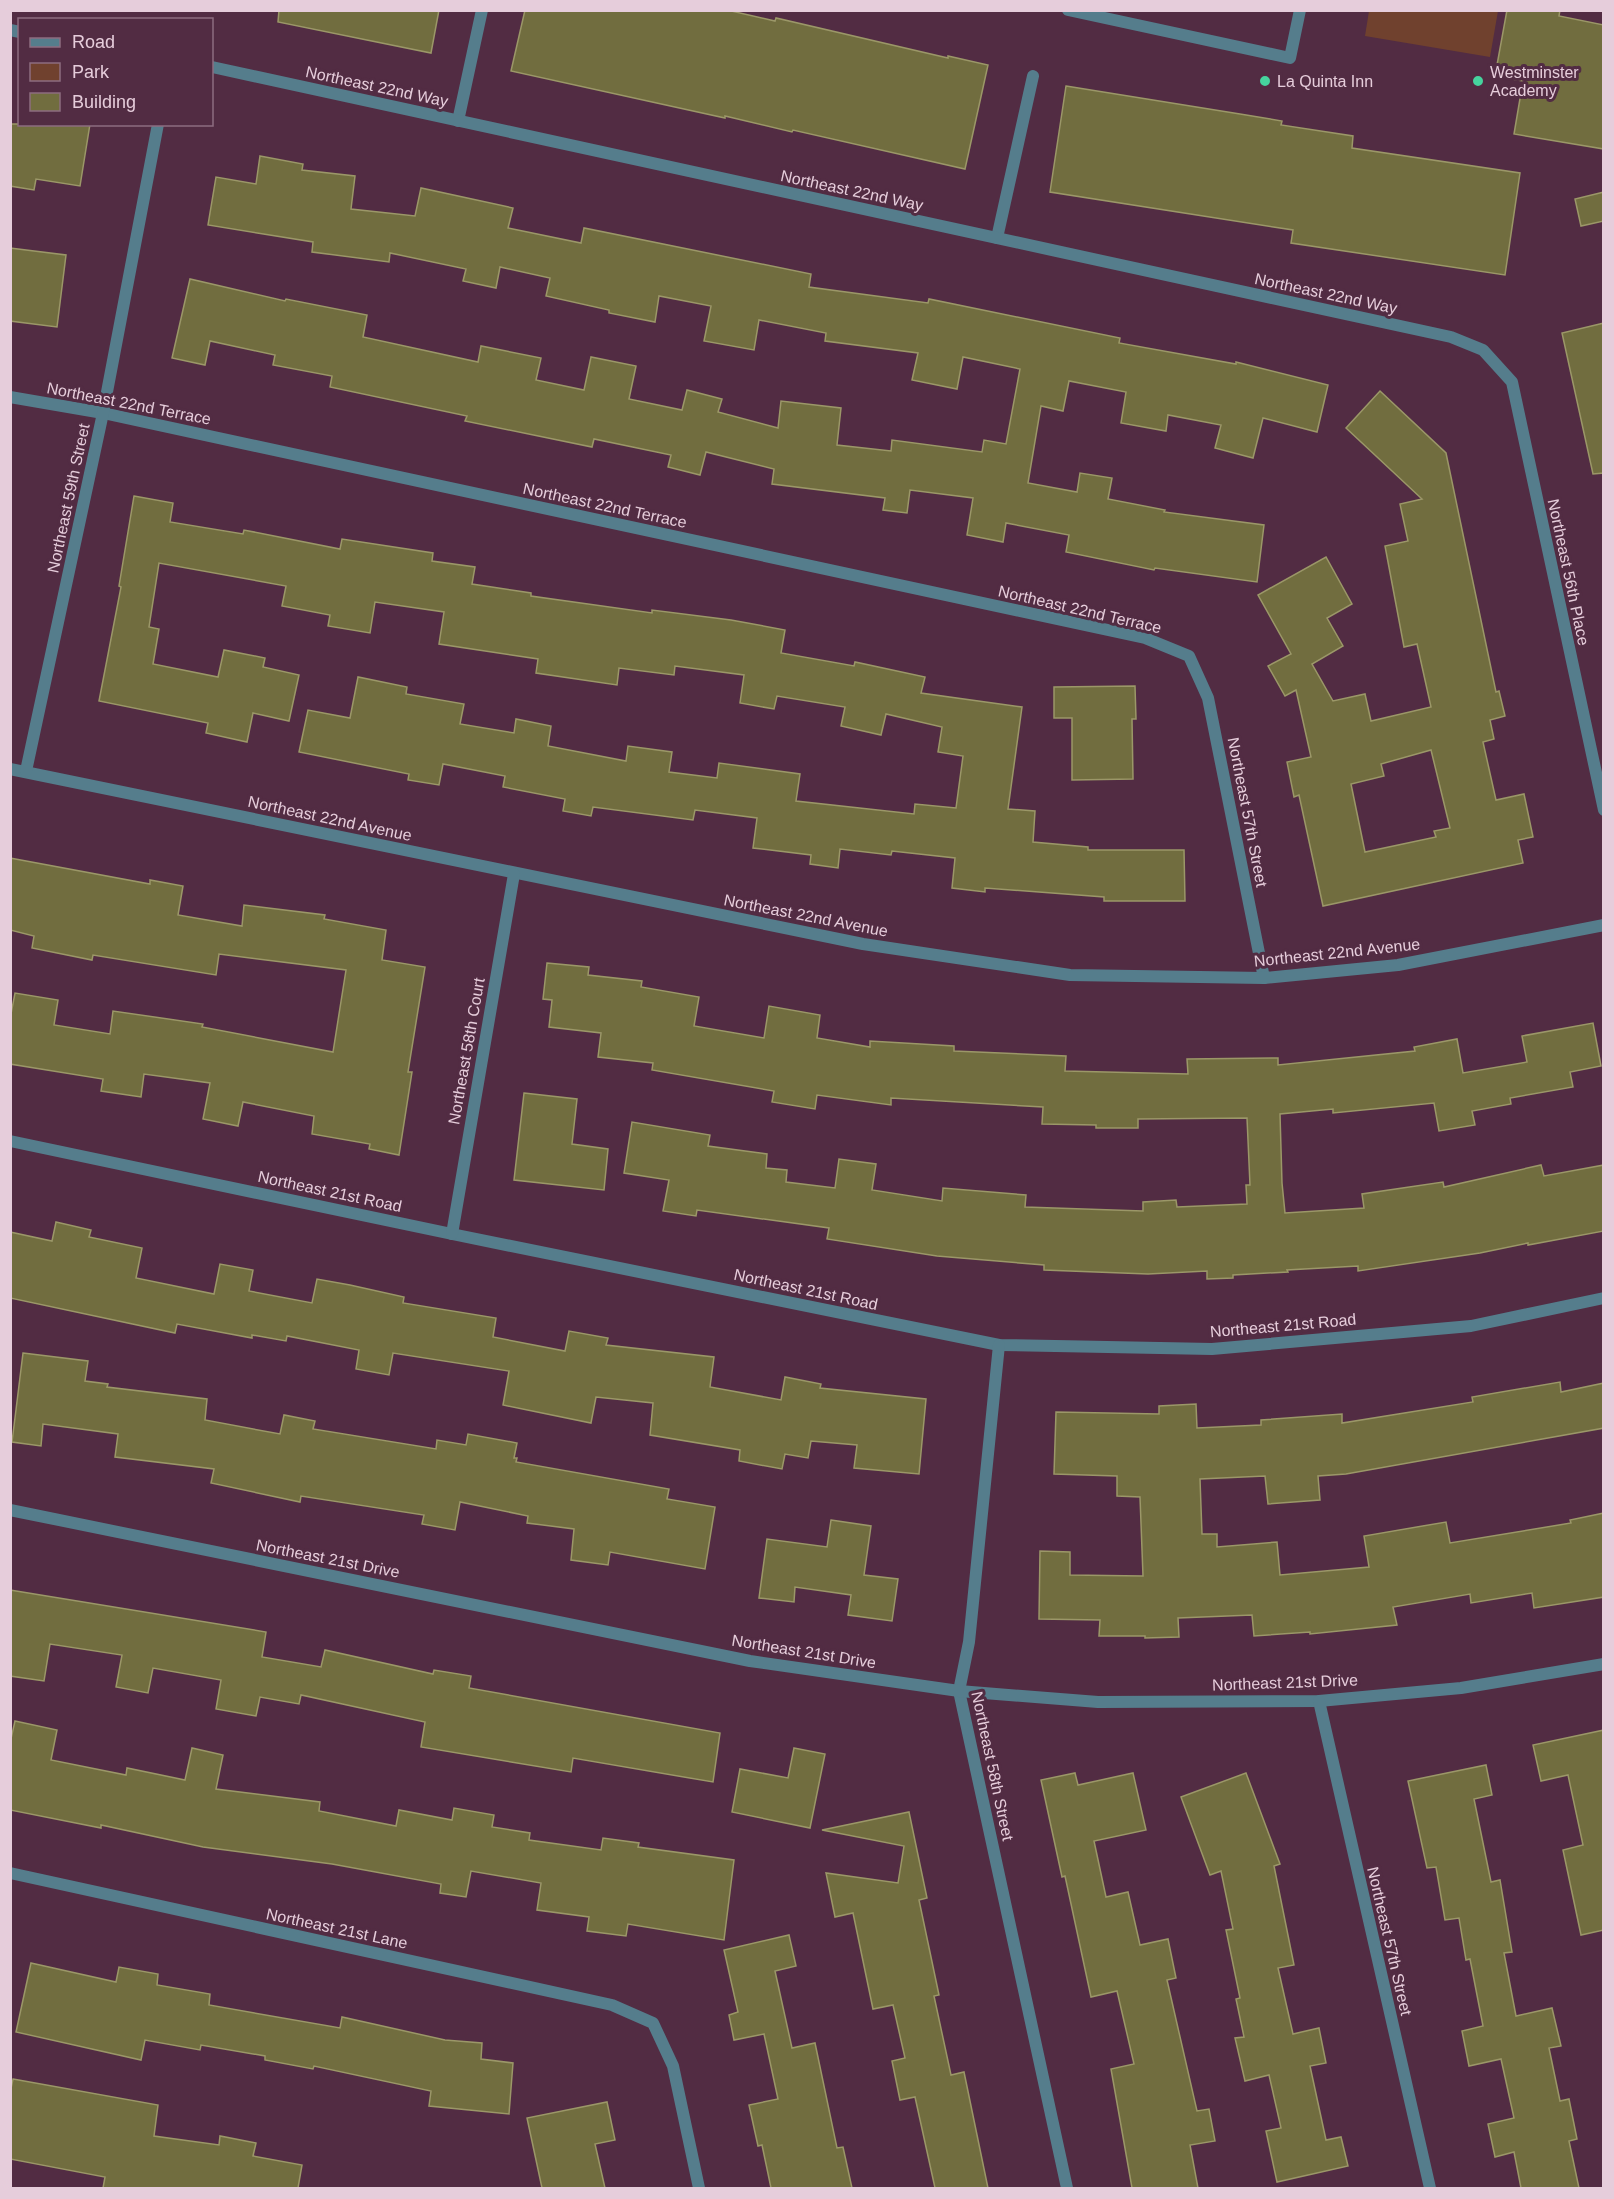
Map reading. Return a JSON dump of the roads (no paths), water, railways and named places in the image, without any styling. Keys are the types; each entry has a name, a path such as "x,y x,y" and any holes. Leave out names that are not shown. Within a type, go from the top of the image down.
{"street":[{"path":"459,121 482,10"},
{"path":"1068,10 1290,58 1300,10"},
{"name":"Northeast 22nd Way","path":"213,67 1451,338 1483,350"},
{"path":"997,238 1034,76"},
{"name":"Northeast 59th Street","path":"26,771 103,413 158,126"},
{"name":"Northeast 56th Place","path":"1483,350 1512,382 1604,810"},
{"name":"Northeast 22nd Terrace","path":"10,397 103,413 1145,638 1189,656"},
{"name":"Northeast 57th Street","path":"1189,656 1208,698 1264,978"},
{"name":"Northeast 22nd Avenue","path":"10,769 863,944 1070,975 1264,978 1398,965 1604,925"},
{"name":"Northeast 58th Court","path":"452,1234 514,874"},
{"name":"Northeast 21st Road","path":"10,1141 999,1345 1212,1349 1471,1326 1604,1298"},
{"name":"Northeast 58th Street","path":"999,1345 969,1642 959,1691 1067,2188"},
{"name":"Northeast 21st Drive","path":"10,1510 750,1661 959,1691 1098,1701 1319,1701 1461,1688 1604,1664"},
{"name":"Northeast 57th Street","path":"1319,1701 1430,2188"},
{"name":"Northeast 21st Lane","path":"10,1873 612,2005 653,2023 674,2066 699,2188"}],"place":[{"name":"La Quinta Inn","path":"1265,81"},
{"name":"Westminster Academy","path":"1478,81"}]}
